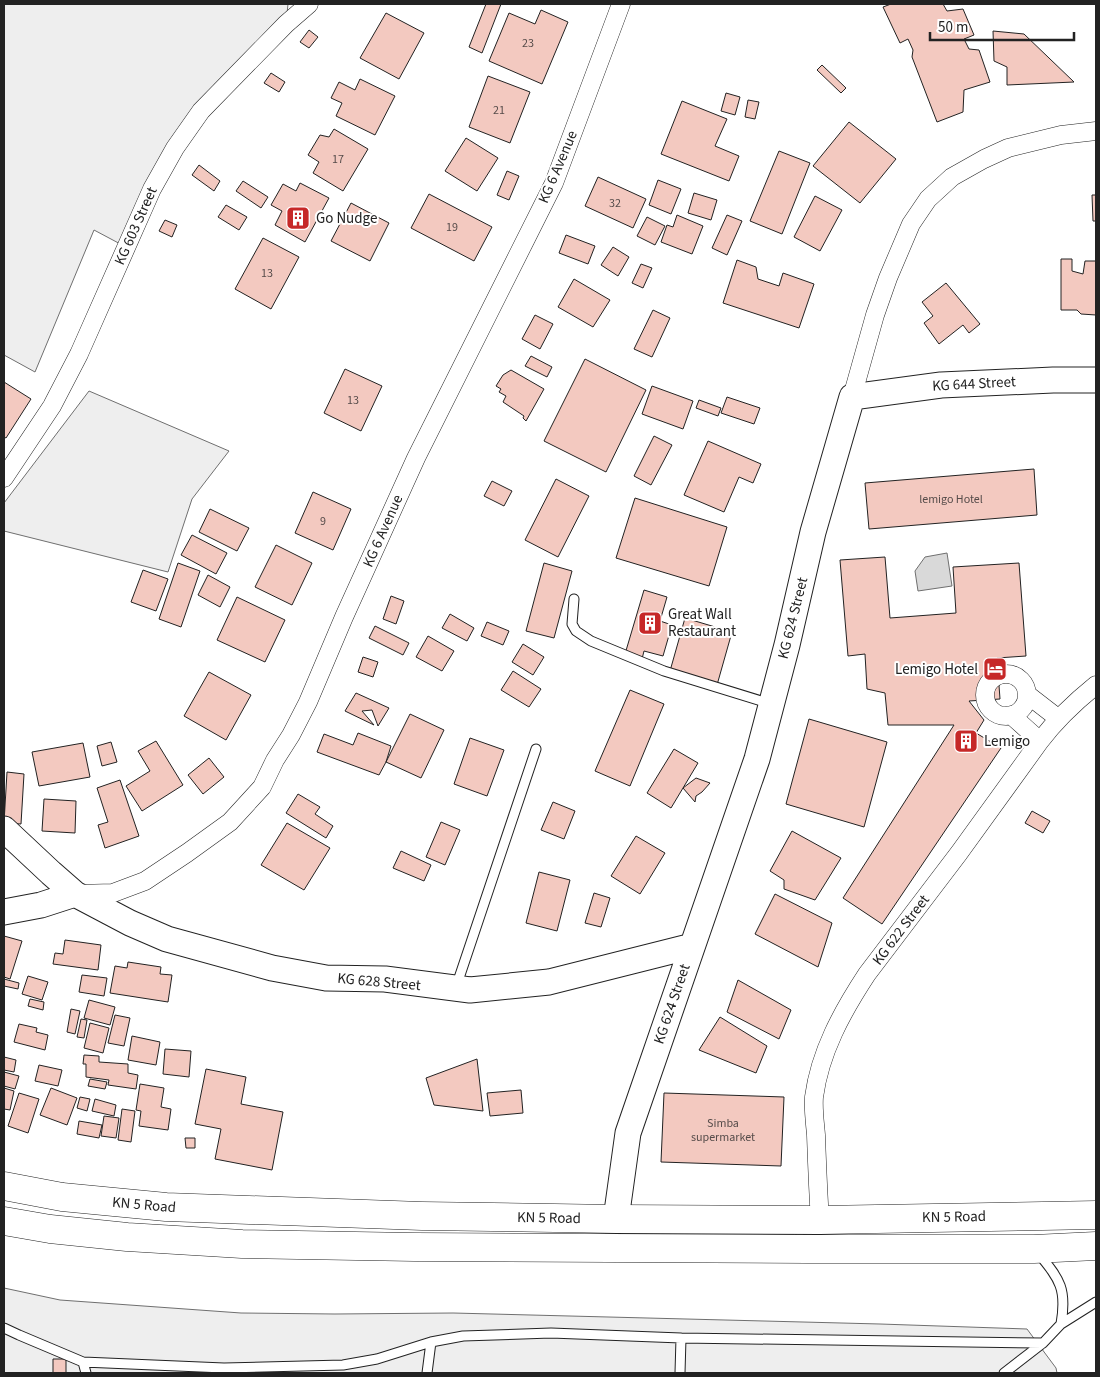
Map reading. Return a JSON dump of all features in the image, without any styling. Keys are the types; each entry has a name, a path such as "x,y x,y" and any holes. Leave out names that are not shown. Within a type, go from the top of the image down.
{"main road":[{"name":"KG 644 Street","path":"852,397 941,385 1096,380"},
{"name":"KG 624 Street","path":"616,1219 628,1134 757,759 787,645 813,532 852,397"},
{"name":"KG 628 Street","path":"4,829 75,894 130,923 168,939 272,968 326,978 385,979 470,990 549,982 692,946"},
{"name":"KG 6 Avenue","path":"4,912 40,905 75,894"},
{"name":"KN 5 Road","path":"4,1186 62,1197 166,1207 412,1216 820,1220 1096,1215"},
{"name":"KN 5 Road","path":"4,1221 50,1229 108,1235 242,1244 575,1248 1034,1249 1096,1246"}],"street":[{"path":"286,24 288,4"},
{"name":"KG 603 Street","path":"4,478 52,406 79,354 152,188 175,148 201,111 286,24 309,4"},
{"name":"KG 6 Avenue","path":"75,894 113,893 145,880 230,822 262,787 308,702 416,458 554,183 621,4"},
{"name":"KG 624 Street","path":"852,397 875,315 888,278 911,224 928,199 952,177 1008,148 1061,135 1096,131"},
{"path":"1004,674 1018,677 1023,682 1028,695 1023,708 1018,713 1004,716 992,710 985,698 987,685 997,676 1004,674"},
{"name":"KG 622 Street","path":"820,1220 814,1099 820,1067 828,1045 853,995 1040,742 1077,700 1096,685"},
{"path":"1028,695 1059,719"},
{"path":"1012,715 1040,742"}],"lane":[{"path":"574,599 572,624 576,631 591,641 664,671 771,704"},
{"path":"455,989 536,748"},
{"path":"1034,1249 1057,1277 1062,1290 1064,1307 1061,1324"},
{"path":"1004,1373 1043,1343 1061,1324 1096,1302"},
{"path":"4,1328 83,1362 224,1368 343,1365 378,1360 431,1342 463,1336 551,1333 681,1338 1043,1343"},
{"path":"680,1373 681,1338"},
{"path":"427,1373 431,1342"},
{"path":"83,1362 86,1373"}],"shaded area":[{"path":"4,4 288,4 286,24 201,111 126,247 94,230 35,372 4,355"},
{"path":"89,391 229,451 192,499 168,572 4,531 4,503"},
{"path":"947,553 952,586 918,591 915,571 925,557"},
{"path":"4,1288 60,1300 241,1313 453,1313 1027,1329 1056,1368 1057,1373 4,1373"}],"building":[{"path":"486,4 501,4 482,53 469,47"},
{"path":"891,4 943,4 947,11 963,9 974,35 964,39 969,49 979,50 990,82 964,90 963,112 937,122 912,57 913,50 908,39 900,43 883,7"},
{"path":"541,10 568,22 542,84 489,61 509,13 535,24"},
{"path":"386,13 424,33 399,79 360,58"},
{"path":"309,30 318,37 309,48 300,42"},
{"path":"993,31 1024,34 1074,82 1007,85 1007,67 994,61"},
{"path":"822,65 846,88 841,93 817,70"},
{"path":"271,73 285,82 279,92 264,83"},
{"path":"488,76 530,92 510,143 469,127"},
{"path":"360,79 395,96 375,135 336,116 342,103 331,98 339,82 355,90"},
{"path":"726,93 740,97 735,115 721,111"},
{"path":"748,100 759,102 755,119 745,117"},
{"path":"682,101 727,119 715,146 739,156 729,181 661,154"},
{"path":"849,122 896,159 860,203 813,166"},
{"path":"334,129 368,149 343,191 313,173 319,162 308,155 320,135 329,137"},
{"path":"466,138 498,158 477,191 445,171"},
{"path":"779,151 810,163 782,234 750,221"},
{"path":"199,165 220,181 214,191 192,175"},
{"path":"507,171 519,176 509,200 497,195"},
{"path":"598,177 646,199 633,228 585,206"},
{"path":"658,180 681,189 671,214 649,205"},
{"path":"243,181 268,197 261,208 236,191"},
{"name":"Go Nudge","path":"300,183 329,198 305,242 275,225 282,211 271,205 283,184 296,191"},
{"path":"694,193 717,200 711,220 688,213"},
{"path":"429,194 492,227 474,261 411,228"},
{"path":"1092,195 1096,195 1096,221 1093,221"},
{"path":"815,196 842,210 820,251 794,237"},
{"path":"351,203 389,223 370,261 331,241"},
{"path":"226,205 247,217 239,230 218,217"},
{"path":"677,215 703,226 692,254 661,242 667,225 673,227"},
{"path":"727,215 742,221 727,255 712,248"},
{"path":"647,217 665,226 655,245 637,236"},
{"path":"165,220 177,225 172,237 159,231"},
{"path":"566,235 595,246 588,264 559,253"},
{"path":"263,238 299,257 271,309 235,289"},
{"path":"613,247 629,257 618,276 601,265"},
{"path":"1061,259 1072,259 1072,271 1083,274 1085,261 1096,261 1096,315 1081,314 1077,310 1061,310"},
{"path":"737,260 756,267 758,279 779,286 783,273 814,284 799,328 723,303"},
{"path":"641,264 652,268 643,288 632,283"},
{"path":"574,279 610,300 593,327 558,307"},
{"path":"946,283 980,324 969,333 963,325 939,344 924,323 933,316 922,302"},
{"path":"653,310 670,318 652,357 634,349"},
{"path":"535,315 553,324 540,349 522,339"},
{"path":"531,356 552,367 547,377 525,366"},
{"path":"585,359 646,390 606,472 544,441"},
{"path":"345,369 382,386 361,431 324,413"},
{"path":"511,370 544,389 526,421 523,418 524,416 503,402 506,396 499,392 501,389 496,386 503,375"},
{"path":"4,382 31,399 6,438 4,437"},
{"path":"652,386 693,401 683,429 642,414"},
{"path":"727,397 760,408 754,424 721,413"},
{"path":"699,400 721,408 718,416 696,408"},
{"path":"654,436 672,445 651,485 634,476"},
{"path":"708,441 761,464 753,483 739,477 724,512 684,495"},
{"path":"1034,469 1037,515 869,529 865,483"},
{"path":"556,479 589,496 558,557 525,540"},
{"path":"492,481 512,491 504,506 484,496"},
{"path":"313,492 351,509 333,550 295,533"},
{"path":"635,498 727,527 709,586 616,558"},
{"path":"210,509 249,528 237,551 199,532"},
{"path":"192,535 227,553 216,574 181,555"},
{"path":"276,545 312,563 292,605 255,587"},
{"name":"Lemigo","path":"885,557 890,618 956,613 953,567 1019,563 1026,656 997,658 1000,699 969,701 984,720 976,733 1001,748 882,924 843,898 954,725 888,725 885,693 867,689 865,654 848,656 840,560"},
{"path":"178,563 200,571 181,627 159,619"},
{"path":"544,563 572,571 554,638 526,631"},
{"path":"143,570 168,579 156,611 131,602"},
{"path":"208,575 230,587 220,607 198,595"},
{"name":"Great Wall Restaurant","path":"644,590 667,597 660,621 672,625 663,656 644,651 642,659 625,654"},
{"path":"391,596 404,601 396,624 383,619"},
{"path":"237,597 285,620 265,662 217,640"},
{"path":"450,614 474,628 467,641 442,628"},
{"path":"685,618 732,632 717,685 670,671"},
{"path":"487,622 509,631 503,645 481,636"},
{"path":"375,626 409,643 403,655 369,638"},
{"path":"428,636 454,651 442,671 416,657"},
{"path":"523,644 544,657 533,675 512,662"},
{"path":"363,657 378,662 373,677 358,672"},
{"path":"513,671 541,689 529,707 501,690"},
{"path":"209,672 251,695 226,740 184,716"},
{"path":"630,690 664,704 630,786 595,771"},
{"path":"356,693 389,708 378,726 372,710 362,711 374,725 345,711"},
{"path":"410,714 444,730 421,778 386,762"},
{"path":"809,719 887,742 864,827 786,804"},
{"path":"358,733 391,746 379,775 317,752 324,734 353,745"},
{"path":"470,738 504,750 487,796 454,784"},
{"path":"156,741 183,785 142,811 126,786 150,771 138,751"},
{"path":"111,742 117,762 102,766 97,746"},
{"path":"83,743 90,777 39,786 32,752"},
{"path":"674,749 698,763 671,808 647,793"},
{"path":"209,758 224,777 203,794 188,775"},
{"path":"7,772 24,774 21,824 4,823"},
{"path":"696,778 710,783 696,796 695,802 683,788"},
{"path":"120,780 139,836 105,848 98,825 108,822 97,788"},
{"path":"298,794 320,807 315,814 333,826 326,838 286,813"},
{"path":"44,799 76,801 75,833 42,831"},
{"path":"553,802 575,811 564,839 541,830"},
{"path":"1032,811 1050,821 1043,833 1025,823"},
{"path":"441,822 460,830 445,865 426,857"},
{"path":"287,823 330,848 304,890 261,865"},
{"path":"792,831 841,858 815,900 784,889 784,880 770,871"},
{"path":"636,836 665,853 640,894 611,876"},
{"path":"401,851 431,865 424,881 393,868"},
{"path":"539,872 570,880 557,931 526,923"},
{"path":"594,893 610,898 601,927 585,923"},
{"path":"775,894 832,923 818,967 755,934"},
{"path":"4,936 22,941 10,979 4,977"},
{"path":"65,940 101,945 98,970 53,964 55,953 63,954"},
{"path":"128,962 161,967 160,974 172,975 168,1002 110,993 115,966 127,968"},
{"path":"82,975 107,978 104,996 79,992"},
{"path":"28,976 48,982 42,1000 22,994"},
{"path":"4,979 19,983 18,989 4,986"},
{"path":"738,980 791,1010 779,1039 727,1012"},
{"path":"30,999 44,1002 43,1010 28,1006"},
{"path":"89,1000 115,1007 110,1025 84,1018"},
{"path":"71,1009 80,1011 75,1034 67,1032"},
{"path":"115,1015 130,1018 124,1046 108,1043"},
{"path":"720,1017 767,1046 756,1073 699,1050"},
{"path":"81,1019 87,1020 84,1038 77,1037"},
{"path":"90,1023 109,1028 103,1053 84,1048"},
{"path":"19,1024 37,1028 36,1032 48,1035 45,1050 14,1042"},
{"path":"132,1036 160,1042 156,1065 128,1060"},
{"path":"165,1049 191,1051 189,1077 163,1074"},
{"path":"84,1055 99,1056 99,1062 128,1064 128,1073 138,1075 136,1089 108,1085 109,1080 86,1077 86,1064 83,1064"},
{"path":"4,1057 16,1060 14,1072 4,1070"},
{"path":"477,1059 483,1111 434,1105 426,1078"},
{"path":"39,1065 62,1070 58,1086 35,1081"},
{"path":"206,1069 246,1077 241,1104 283,1112 272,1170 215,1159 221,1129 195,1124"},
{"path":"4,1072 19,1076 15,1089 4,1086"},
{"path":"90,1079 107,1082 105,1089 88,1086"},
{"path":"140,1084 164,1088 161,1107 171,1109 168,1130 139,1126 141,1111 136,1110"},
{"path":"4,1088 14,1091 10,1110 4,1109"},
{"path":"51,1088 77,1098 67,1125 40,1115"},
{"path":"521,1090 523,1113 490,1116 487,1093"},
{"path":"19,1093 39,1099 28,1133 8,1126"},
{"path":"664,1093 784,1097 781,1166 661,1162"},
{"path":"80,1097 90,1099 87,1111 77,1108"},
{"path":"95,1099 116,1105 114,1116 92,1111"},
{"path":"122,1109 135,1111 131,1142 118,1140"},
{"path":"104,1116 119,1118 116,1138 101,1136"},
{"path":"79,1121 102,1125 99,1138 77,1134"},
{"path":"185,1138 195,1138 195,1148 186,1148"},
{"path":"53,1359 66,1359 66,1373 53,1373"}],"place":[{"name":"Go Nudge","path":"298,218"},
{"name":"Great Wall Restaurant","path":"650,623"},
{"name":"Lemigo Hotel","path":"995,669"},
{"name":"Lemigo","path":"966,741"}]}
